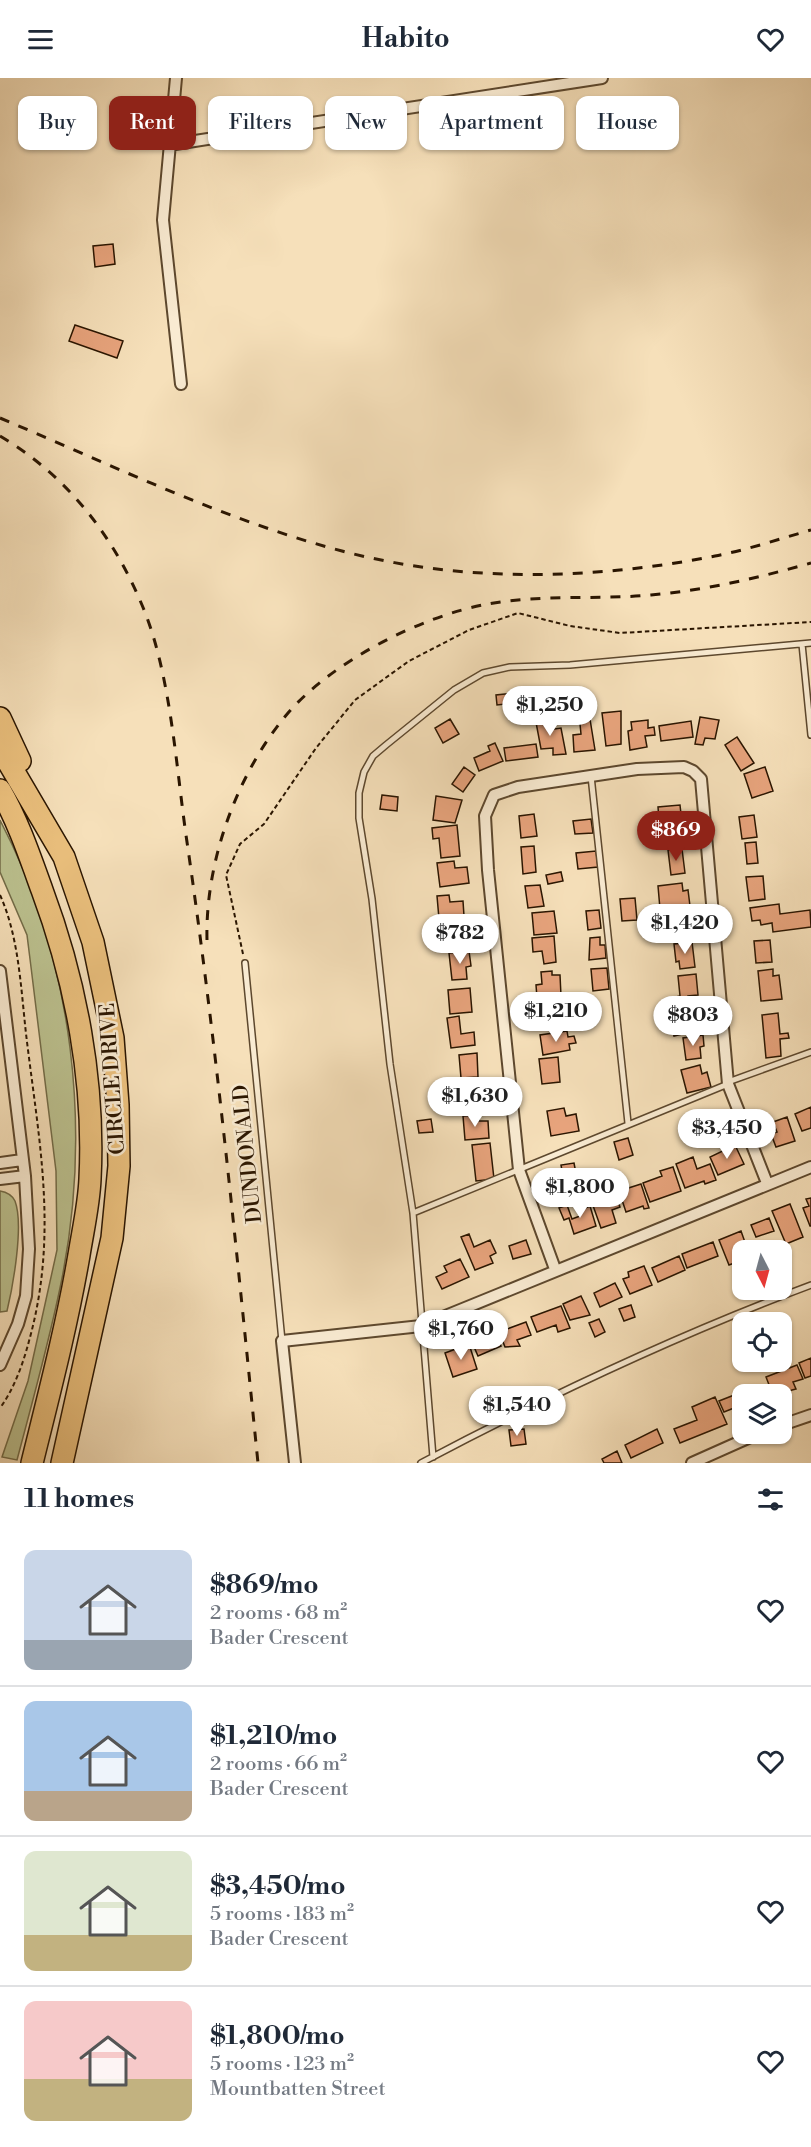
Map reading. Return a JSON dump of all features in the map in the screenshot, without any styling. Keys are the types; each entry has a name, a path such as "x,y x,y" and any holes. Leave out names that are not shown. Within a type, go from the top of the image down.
{"highway":[{"path":"0,718 64,857"},
{"name":"CIRCLE DRIVE","path":"0,748 64,857 93,942 112,1027 118,1106 119,1166 112,1238 62,1463"},
{"name":"CIRCLE DRIVE","path":"0,790 37,877 64,958 75,1003 91,1116 90,1181 70,1307 32,1463"}],"street":[{"path":"174,96 176,78"},
{"path":"196,141 602,78"},
{"path":"169,150 163,220 181,384"},
{"path":"555,1269 519,1170 484,816 494,795 505,791 591,776 684,767 693,771 701,779 728,1083 767,1184"},
{"path":"0,971 25,1176 29,1249 26,1296 18,1324 0,1365"},
{"path":"0,1163 22,1160"},
{"path":"295,1463 282,1341 421,1326 555,1269 811,1167"},
{"path":"0,1179 25,1176"},
{"path":"792,1422 811,1415"},
{"path":"692,1463 735,1444"}],"lane":[{"path":"433,1457 413,1213 390,1064 372,899 359,818 358,793 364,772 373,756 454,690 483,673 510,668 570,665 811,643"},
{"path":"802,644 811,735"},
{"path":"591,776 628,1123"},
{"name":"DUNDONALD","path":"245,963 282,1341"},
{"path":"413,1213 628,1123 811,1052"},
{"path":"421,1463 567,1388 683,1336 811,1285"}],"path":[{"path":"245,963 226,875 240,844 264,824 315,748 355,700 409,661 469,630 518,613 570,626 620,633 811,622"}],"green space":[{"path":"0,820 25,874 45,931 60,989 70,1049 75,1109 75,1169 70,1229 55,1310 17,1460 2,1457 28,1381 57,1250 56,1171 27,935 0,872"},
{"path":"0,1191 9,1194 15,1201 18,1240 15,1272 7,1311 0,1312"}],"building":[{"path":"113,244 115,264 95,267 93,246"},
{"path":"75,325 123,341 117,358 69,341"},
{"path":"514,693 515,703 497,705 496,695"},
{"path":"621,711 621,744 606,746 602,713"},
{"path":"589,713 595,750 574,752 573,735 581,734 579,714"},
{"path":"546,715 548,730 561,728 566,754 553,755 553,748 541,749 535,717"},
{"path":"700,717 719,720 715,739 705,738 703,745 695,744"},
{"path":"450,719 459,734 443,743 435,728"},
{"path":"648,720 648,728 654,727 655,735 645,736 647,747 630,750 628,731 632,730 631,722"},
{"path":"691,721 693,737 661,741 659,726"},
{"path":"737,737 754,763 741,771 725,745"},
{"path":"495,743 503,761 479,771 474,758 490,751 488,746"},
{"path":"536,744 538,757 506,761 504,748"},
{"path":"464,767 475,775 463,792 452,784"},
{"path":"765,767 773,791 752,798 744,774"},
{"path":"382,795 398,797 397,811 380,809"},
{"path":"436,796 462,800 455,823 433,820"},
{"path":"680,805 684,841 666,842 663,820 659,820 658,807"},
{"path":"534,814 537,836 521,838 519,816"},
{"path":"754,815 757,837 742,839 739,817"},
{"path":"591,819 593,833 575,834 573,821"},
{"path":"457,825 460,856 441,858 439,838 433,839 432,828"},
{"path":"756,842 758,863 747,864 745,843"},
{"path":"534,846 536,872 523,874 521,847"},
{"path":"682,849 685,873 671,875 668,850"},
{"path":"596,851 598,867 578,869 576,853"},
{"path":"454,861 455,868 467,867 469,883 440,887 437,863"},
{"path":"561,872 563,881 548,884 546,875"},
{"path":"763,876 765,899 749,901 746,877"},
{"path":"682,883 683,891 688,890 690,906 660,909 658,886"},
{"path":"540,885 544,906 528,908 525,886"},
{"path":"449,895 450,902 463,901 464,916 439,919 437,896"},
{"path":"635,898 637,920 622,921 620,899"},
{"path":"779,904 780,914 810,910 811,927 773,932 772,923 761,925 760,920 752,921 750,908"},
{"path":"599,910 601,928 588,930 586,911"},
{"path":"554,911 557,933 534,935 532,913"},
{"path":"690,911 692,933 670,936 668,913"},
{"path":"465,924 467,948 447,950 444,926"},
{"path":"554,936 556,962 544,964 542,951 533,952 532,938"},
{"path":"600,937 600,945 605,945 606,958 589,960 590,938"},
{"path":"770,940 772,962 756,963 754,941"},
{"path":"692,942 695,967 680,969 679,961 676,962 674,944"},
{"path":"469,951 471,966 466,967 467,979 452,980 449,953"},
{"path":"607,968 609,989 593,991 591,969"},
{"path":"773,969 773,976 779,975 782,999 761,1001 758,971"},
{"path":"552,971 552,975 560,975 561,996 537,998 536,985 542,984 541,972"},
{"path":"696,974 698,995 688,996 689,1005 676,1007 675,997 680,996 678,976"},
{"path":"470,988 472,1012 450,1014 448,990"},
{"path":"554,1001 556,1023 544,1024 543,1016 537,1017 535,1003"},
{"path":"698,1005 700,1016 695,1017 698,1030 674,1036 669,1018 686,1014 685,1008"},
{"path":"778,1013 780,1034 788,1033 789,1038 780,1039 781,1056 766,1058 762,1015"},
{"path":"459,1016 461,1034 474,1032 475,1045 451,1048 447,1018"},
{"path":"567,1031 568,1037 574,1036 576,1043 569,1044 570,1050 543,1055 540,1035"},
{"path":"703,1035 704,1046 700,1047 701,1058 686,1060 683,1038"},
{"path":"477,1053 478,1077 461,1078 459,1055"},
{"path":"558,1057 560,1082 542,1084 539,1059"},
{"path":"700,1065 702,1074 707,1072 711,1087 687,1093 681,1070"},
{"path":"481,1081 484,1110 466,1112 463,1083"},
{"path":"811,1107 811,1128 802,1131 795,1114"},
{"path":"564,1108 566,1116 576,1114 579,1131 551,1136 547,1111"},
{"path":"479,1115 479,1121 488,1121 489,1138 465,1140 463,1116"},
{"path":"787,1117 795,1141 776,1147 771,1134 777,1132 773,1122"},
{"path":"431,1119 433,1132 419,1133 417,1121"},
{"path":"628,1138 633,1155 619,1160 614,1142"},
{"path":"490,1143 494,1179 476,1181 472,1145"},
{"path":"735,1145 744,1164 718,1175 710,1157"},
{"path":"693,1157 697,1169 710,1164 716,1180 705,1184 704,1181 685,1188 676,1164"},
{"path":"574,1163 578,1184 565,1187 561,1165"},
{"path":"673,1167 681,1191 650,1202 643,1183 662,1176 660,1171"},
{"path":"641,1184 649,1208 644,1209 643,1206 626,1212 619,1191"},
{"path":"615,1193 620,1207 612,1210 616,1223 601,1228 591,1200"},
{"path":"811,1198 810,1226 803,1208 809,1206 806,1199"},
{"path":"790,1204 803,1237 792,1242 784,1240 772,1211"},
{"path":"567,1205 572,1219 580,1216 578,1211 590,1206 596,1226 574,1234 569,1218 564,1220 559,1208"},
{"path":"769,1218 774,1231 756,1237 751,1225"},
{"path":"741,1231 744,1240 732,1240 732,1264 729,1265 719,1240"},
{"path":"469,1234 474,1247 490,1240 496,1253 490,1256 493,1263 475,1270 461,1237"},
{"path":"526,1240 531,1254 513,1259 509,1246"},
{"path":"713,1242 718,1256 687,1268 682,1254"},
{"path":"679,1256 685,1270 658,1282 652,1268"},
{"path":"460,1259 469,1277 442,1289 436,1277 447,1272 444,1266"},
{"path":"644,1266 652,1285 630,1294 623,1279 629,1277 628,1272"},
{"path":"615,1283 622,1297 600,1307 594,1293"},
{"path":"581,1296 590,1315 570,1320 563,1304"},
{"path":"631,1305 635,1317 624,1321 619,1309"},
{"path":"561,1306 570,1328 558,1332 556,1325 537,1332 531,1317"},
{"path":"599,1319 605,1332 595,1337 589,1323"},
{"path":"526,1322 531,1335 517,1340 520,1346 505,1347 499,1332"},
{"path":"495,1331 501,1346 478,1356 471,1340"},
{"path":"469,1344 477,1369 453,1377 445,1353"},
{"path":"811,1358 811,1376 805,1378 799,1363"},
{"path":"797,1365 803,1379 793,1382 796,1389 792,1390 792,1384 769,1384 766,1377 779,1372 792,1372 792,1367"},
{"path":"505,1394 507,1408 497,1409 495,1395"},
{"path":"732,1396 732,1409 724,1412 719,1401"},
{"path":"715,1397 727,1424 680,1443 674,1429 697,1420 692,1407"},
{"path":"524,1429 526,1444 511,1446 509,1430"},
{"path":"657,1429 663,1443 631,1458 625,1445"},
{"path":"617,1451 622,1463 604,1463 602,1459"}],"railway":[{"path":"0,418 211,508 255,524 342,551 434,569 528,574 622,570 727,554 811,530"},
{"path":"0,436 46,469 85,509 102,531 130,579 142,605 160,660 171,721 208,997 258,1463"},
{"path":"207,940 208,910 218,850 239,791 270,737 288,713 307,694 353,659 407,630 462,610 488,604 528,599 671,593 732,583 811,563"}]}
